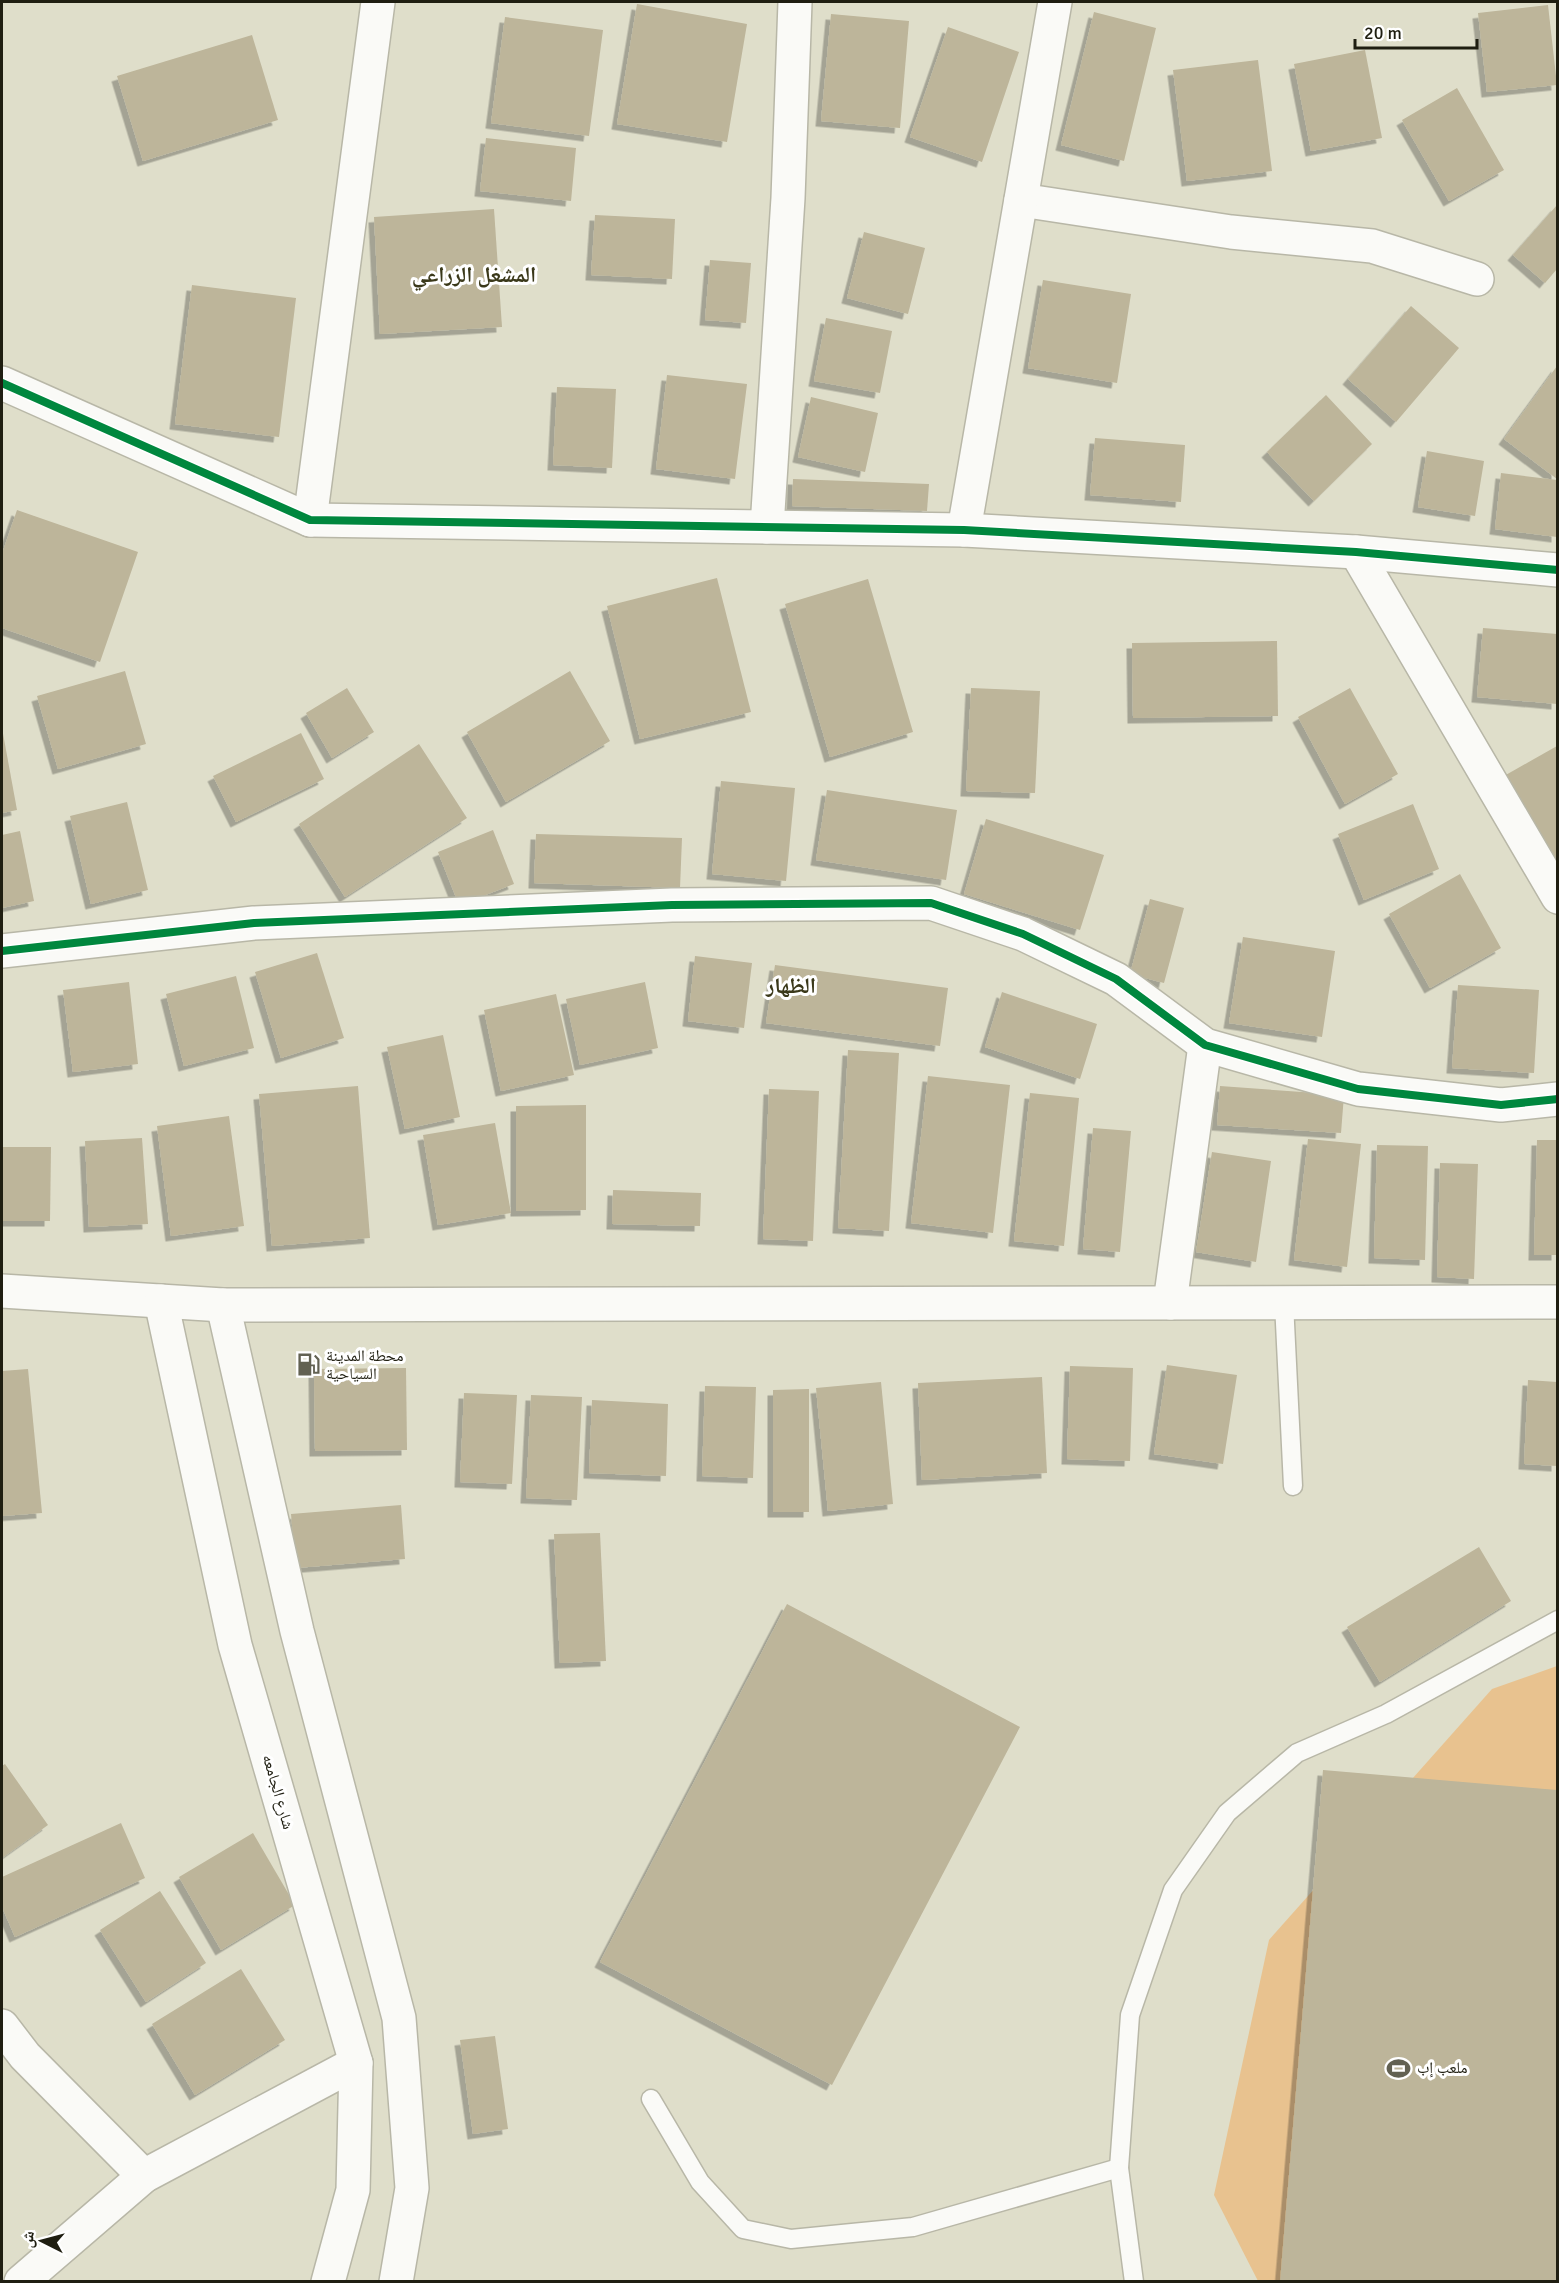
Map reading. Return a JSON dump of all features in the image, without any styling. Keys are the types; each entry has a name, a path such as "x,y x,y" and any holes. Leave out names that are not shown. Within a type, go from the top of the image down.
{"street":[{"path":"310,520 378,2"},
{"path":"767,527 788,198 795,2"},
{"path":"964,530 1055,2"},
{"path":"1021,200 1231,232 1372,246 1477,279"},
{"path":"2,383 310,520 964,530 1356,552 1557,570"},
{"path":"1356,552 1557,897"},
{"path":"2,951 254,923 672,905 931,903 1023,933 1116,979 1205,1045 1358,1089 1501,1105 1557,1099"},
{"path":"1170,1303 1205,1045"},
{"path":"2,1291 222,1305 1557,1302"},
{"name":"شارع الجامعه","path":"161,1301 235,1645 356,2063 353,2190 328,2282"},
{"path":"222,1305 297,1631 399,2018 412,2188 396,2282"},
{"path":"2,2026 13,2052 144,2176"},
{"path":"21,2282 144,2176 356,2063"}],"lane":[{"path":"1284,1303 1293,1486"},
{"path":"1134,2282 1119,2168 1130,2016 1173,1890 1227,1813 1297,1753 1386,1714 1557,1620"},
{"path":"651,2099 700,2182 743,2229 791,2239 913,2227 1119,2168"}],"shaded area":[{"name":"ملعب إب","path":"1557,1666 1557,2281 1258,2281 1214,2195 1269,1940 1492,1689"}],"building":[{"path":"637,4 747,24 727,142 617,124"},
{"path":"1548,5 1557,85 1487,92 1478,13"},
{"path":"1094,12 1156,28 1124,161 1061,145"},
{"path":"831,14 909,21 900,128 821,121"},
{"path":"505,17 603,30 589,136 491,123"},
{"path":"948,27 1019,52 982,162 910,137"},
{"path":"252,35 278,120 143,161 117,76"},
{"path":"1365,50 1382,138 1311,151 1294,64"},
{"path":"1258,60 1272,171 1187,181 1173,70"},
{"path":"1457,88 1504,170 1449,201 1402,120"},
{"path":"486,138 576,148 571,201 480,191"},
{"path":"1557,205 1557,269 1545,283 1513,255"},
{"path":"494,209 502,327 380,334 374,217"},
{"path":"595,215 675,219 672,279 591,275"},
{"path":"864,232 925,248 908,314 847,298"},
{"path":"710,260 751,263 746,323 705,320"},
{"path":"1043,280 1131,294 1117,383 1028,368"},
{"path":"192,285 296,298 279,437 175,424"},
{"path":"1411,306 1459,348 1396,422 1348,379"},
{"path":"826,318 892,331 880,393 814,381"},
{"path":"1557,366 1557,479 1504,439"},
{"path":"667,375 747,384 735,479 656,469"},
{"path":"557,387 616,389 612,468 553,465"},
{"path":"1326,395 1372,444 1314,501 1267,452"},
{"path":"811,397 878,413 865,472 798,457"},
{"path":"1095,438 1185,445 1181,502 1090,495"},
{"path":"1427,451 1484,461 1475,516 1418,507"},
{"path":"1501,473 1557,480 1557,537 1495,529"},
{"path":"793,479 929,484 927,511 792,506"},
{"path":"17,510 138,552 100,662 2,628 2,554"},
{"path":"717,578 751,712 640,739 607,606"},
{"path":"868,579 913,732 830,757 785,604"},
{"path":"1483,628 1557,634 1557,704 1477,697"},
{"path":"1277,641 1278,716 1133,718 1132,643"},
{"path":"125,671 146,744 58,769 37,696"},
{"path":"570,671 610,741 506,802 467,732"},
{"path":"347,688 374,732 332,758 306,713"},
{"path":"971,688 1040,691 1035,793 966,791"},
{"path":"1350,688 1398,774 1345,804 1298,717"},
{"path":"2,728 17,810 2,813"},
{"path":"301,733 324,779 236,822 213,776"},
{"path":"419,744 467,818 345,897 299,824"},
{"path":"1557,746 1557,871 1504,776"},
{"path":"721,781 795,788 786,881 712,874"},
{"path":"827,790 957,810 946,880 816,860"},
{"path":"127,802 148,890 91,904 70,816"},
{"path":"1413,804 1439,869 1364,900 1338,834"},
{"path":"986,819 1104,855 1080,930 964,894"},
{"path":"493,830 514,884 459,905 438,852"},
{"path":"20,831 34,901 2,908 2,835"},
{"path":"536,834 682,838 680,888 534,883"},
{"path":"1460,874 1501,948 1430,988 1389,914"},
{"path":"1150,899 1184,908 1164,983 1130,974"},
{"path":"1243,937 1335,951 1322,1037 1229,1023"},
{"path":"317,953 344,1038 281,1058 255,972"},
{"path":"695,956 752,963 744,1028 688,1021"},
{"path":"775,965 948,988 940,1046 766,1023"},
{"path":"236,976 254,1048 184,1066 166,994"},
{"path":"129,982 138,1064 73,1072 63,990"},
{"path":"645,982 658,1048 580,1065 566,999"},
{"path":"1458,985 1539,990 1534,1073 1452,1068"},
{"path":"1002,992 1097,1024 1080,1079 985,1047"},
{"path":"556,994 574,1075 501,1091 484,1010"},
{"path":"443,1035 460,1117 405,1129 387,1047"},
{"path":"848,1050 899,1053 889,1231 838,1228"},
{"path":"928,1076 1010,1085 993,1233 911,1223"},
{"path":"358,1086 370,1238 272,1246 259,1094"},
{"path":"1220,1086 1344,1095 1341,1133 1217,1125"},
{"path":"769,1089 819,1091 813,1241 763,1239"},
{"path":"1030,1093 1079,1098 1064,1246 1014,1241"},
{"path":"586,1105 586,1210 516,1211 516,1106"},
{"path":"229,1116 244,1226 171,1236 157,1126"},
{"path":"495,1123 511,1213 438,1225 423,1135"},
{"path":"1093,1128 1131,1131 1120,1252 1083,1249"},
{"path":"142,1138 148,1224 89,1227 85,1141"},
{"path":"1308,1139 1361,1144 1347,1267 1294,1260"},
{"path":"1537,1140 1557,1140 1557,1255 1534,1255"},
{"path":"1377,1145 1428,1146 1425,1260 1374,1258"},
{"path":"2,1147 51,1147 50,1221 2,1221"},
{"path":"1212,1152 1271,1161 1256,1262 1196,1252"},
{"path":"1440,1163 1478,1164 1474,1279 1437,1277"},
{"path":"613,1190 701,1193 700,1226 612,1224"},
{"path":"1167,1365 1237,1375 1223,1464 1154,1454"},
{"path":"1070,1366 1133,1368 1130,1461 1067,1459"},
{"path":"406,1368 407,1450 315,1451 314,1369"},
{"path":"28,1369 42,1513 2,1516 2,1371"},
{"path":"1042,1377 1047,1473 922,1480 918,1383"},
{"path":"1528,1380 1557,1382 1557,1466 1524,1464"},
{"path":"881,1382 893,1504 828,1511 816,1388"},
{"path":"705,1386 756,1387 753,1478 702,1476"},
{"path":"809,1389 809,1512 773,1512 773,1390"},
{"path":"464,1393 517,1395 512,1484 460,1482"},
{"path":"531,1395 582,1397 577,1500 526,1498"},
{"path":"592,1400 668,1404 666,1476 589,1473"},
{"path":"401,1505 405,1559 296,1568 291,1514"},
{"path":"600,1533 606,1661 560,1663 554,1534"},
{"path":"1479,1547 1511,1601 1380,1682 1347,1627"},
{"path":"787,1604 1020,1727 832,2085 600,1962"},
{"path":"5,1764 48,1825 2,1858 2,1766"},
{"name":"ملعب إب","path":"1323,1770 1557,1790 1557,2282 1280,2282"},
{"path":"121,1823 145,1878 15,1937 2,1907 2,1877"},
{"path":"253,1833 295,1905 221,1950 179,1877"},
{"path":"160,1891 206,1963 146,2002 100,1930"},
{"path":"241,1969 285,2040 195,2095 152,2024"},
{"path":"495,2036 508,2129 473,2134 460,2040"}],"cycle path":[{"path":"2,383 310,520 964,530 1356,552 1558,570"},
{"path":"2,951 254,923 672,905 931,903 1023,934 1116,979 1205,1045 1358,1089 1501,1105 1558,1099"}],"place":[{"name":"محطة المدينة السياحية","path":"308,1365"},
{"name":"ملعب إب","path":"1399,2068"}],"district":[{"name":"المشغل الزراعي","path":"474,274"},
{"name":"الظهار","path":"791,985"}]}
